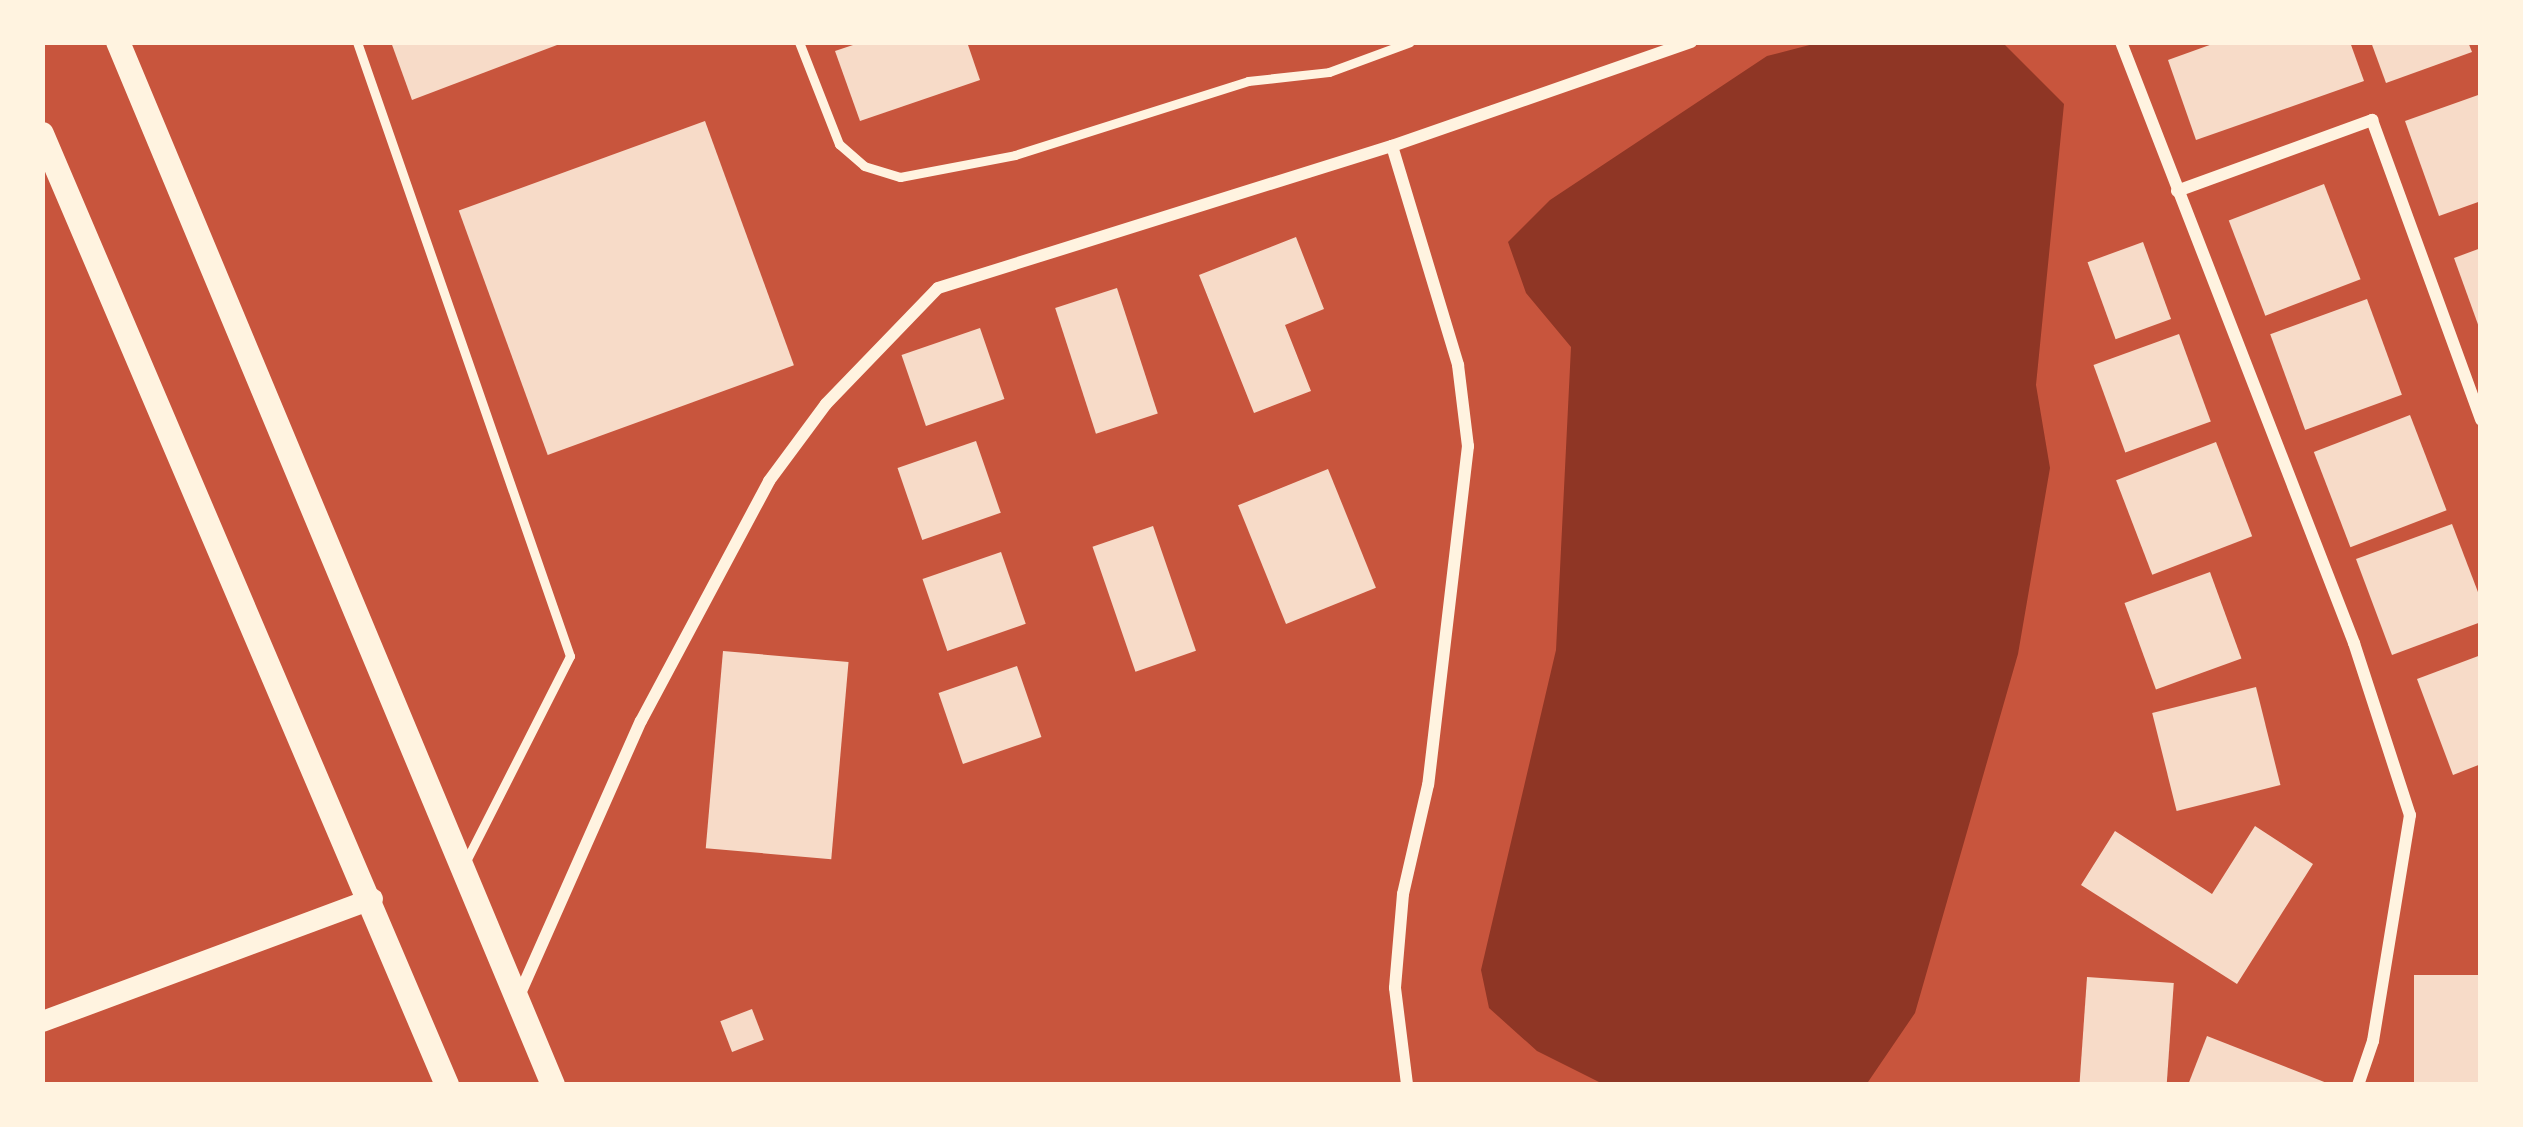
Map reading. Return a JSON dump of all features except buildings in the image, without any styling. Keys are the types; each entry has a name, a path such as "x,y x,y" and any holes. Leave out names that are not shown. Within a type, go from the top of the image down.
{"main road":[{"path":"118,42 553,1085"},
{"path":"42,134 372,898 447,1085"}],"street":[{"path":"518,999 641,721 770,481 826,404 938,288 1392,146 1691,42"},
{"path":"2121,42 2354,643 2410,815 2373,1041 2358,1085"},
{"path":"2177,191 2372,120 2481,420"},
{"path":"1392,146 1458,365 1468,446 1428,785 1403,894 1395,988 1407,1085"},
{"path":"42,1021 372,898"}],"lane":[{"path":"357,42 570,656 464,864"},
{"path":"799,42 839,144 864,166 900,177 1016,155 1248,81 1329,72 1410,42"}],"shaded area":[{"path":"1821,42 2002,42 2064,104 2036,385 2050,468 2018,654 1915,1013 1868,1082 1601,1083 1537,1051 1489,1008 1481,970 1556,650 1571,347 1526,293 1508,242 1550,200 1767,56"}]}
